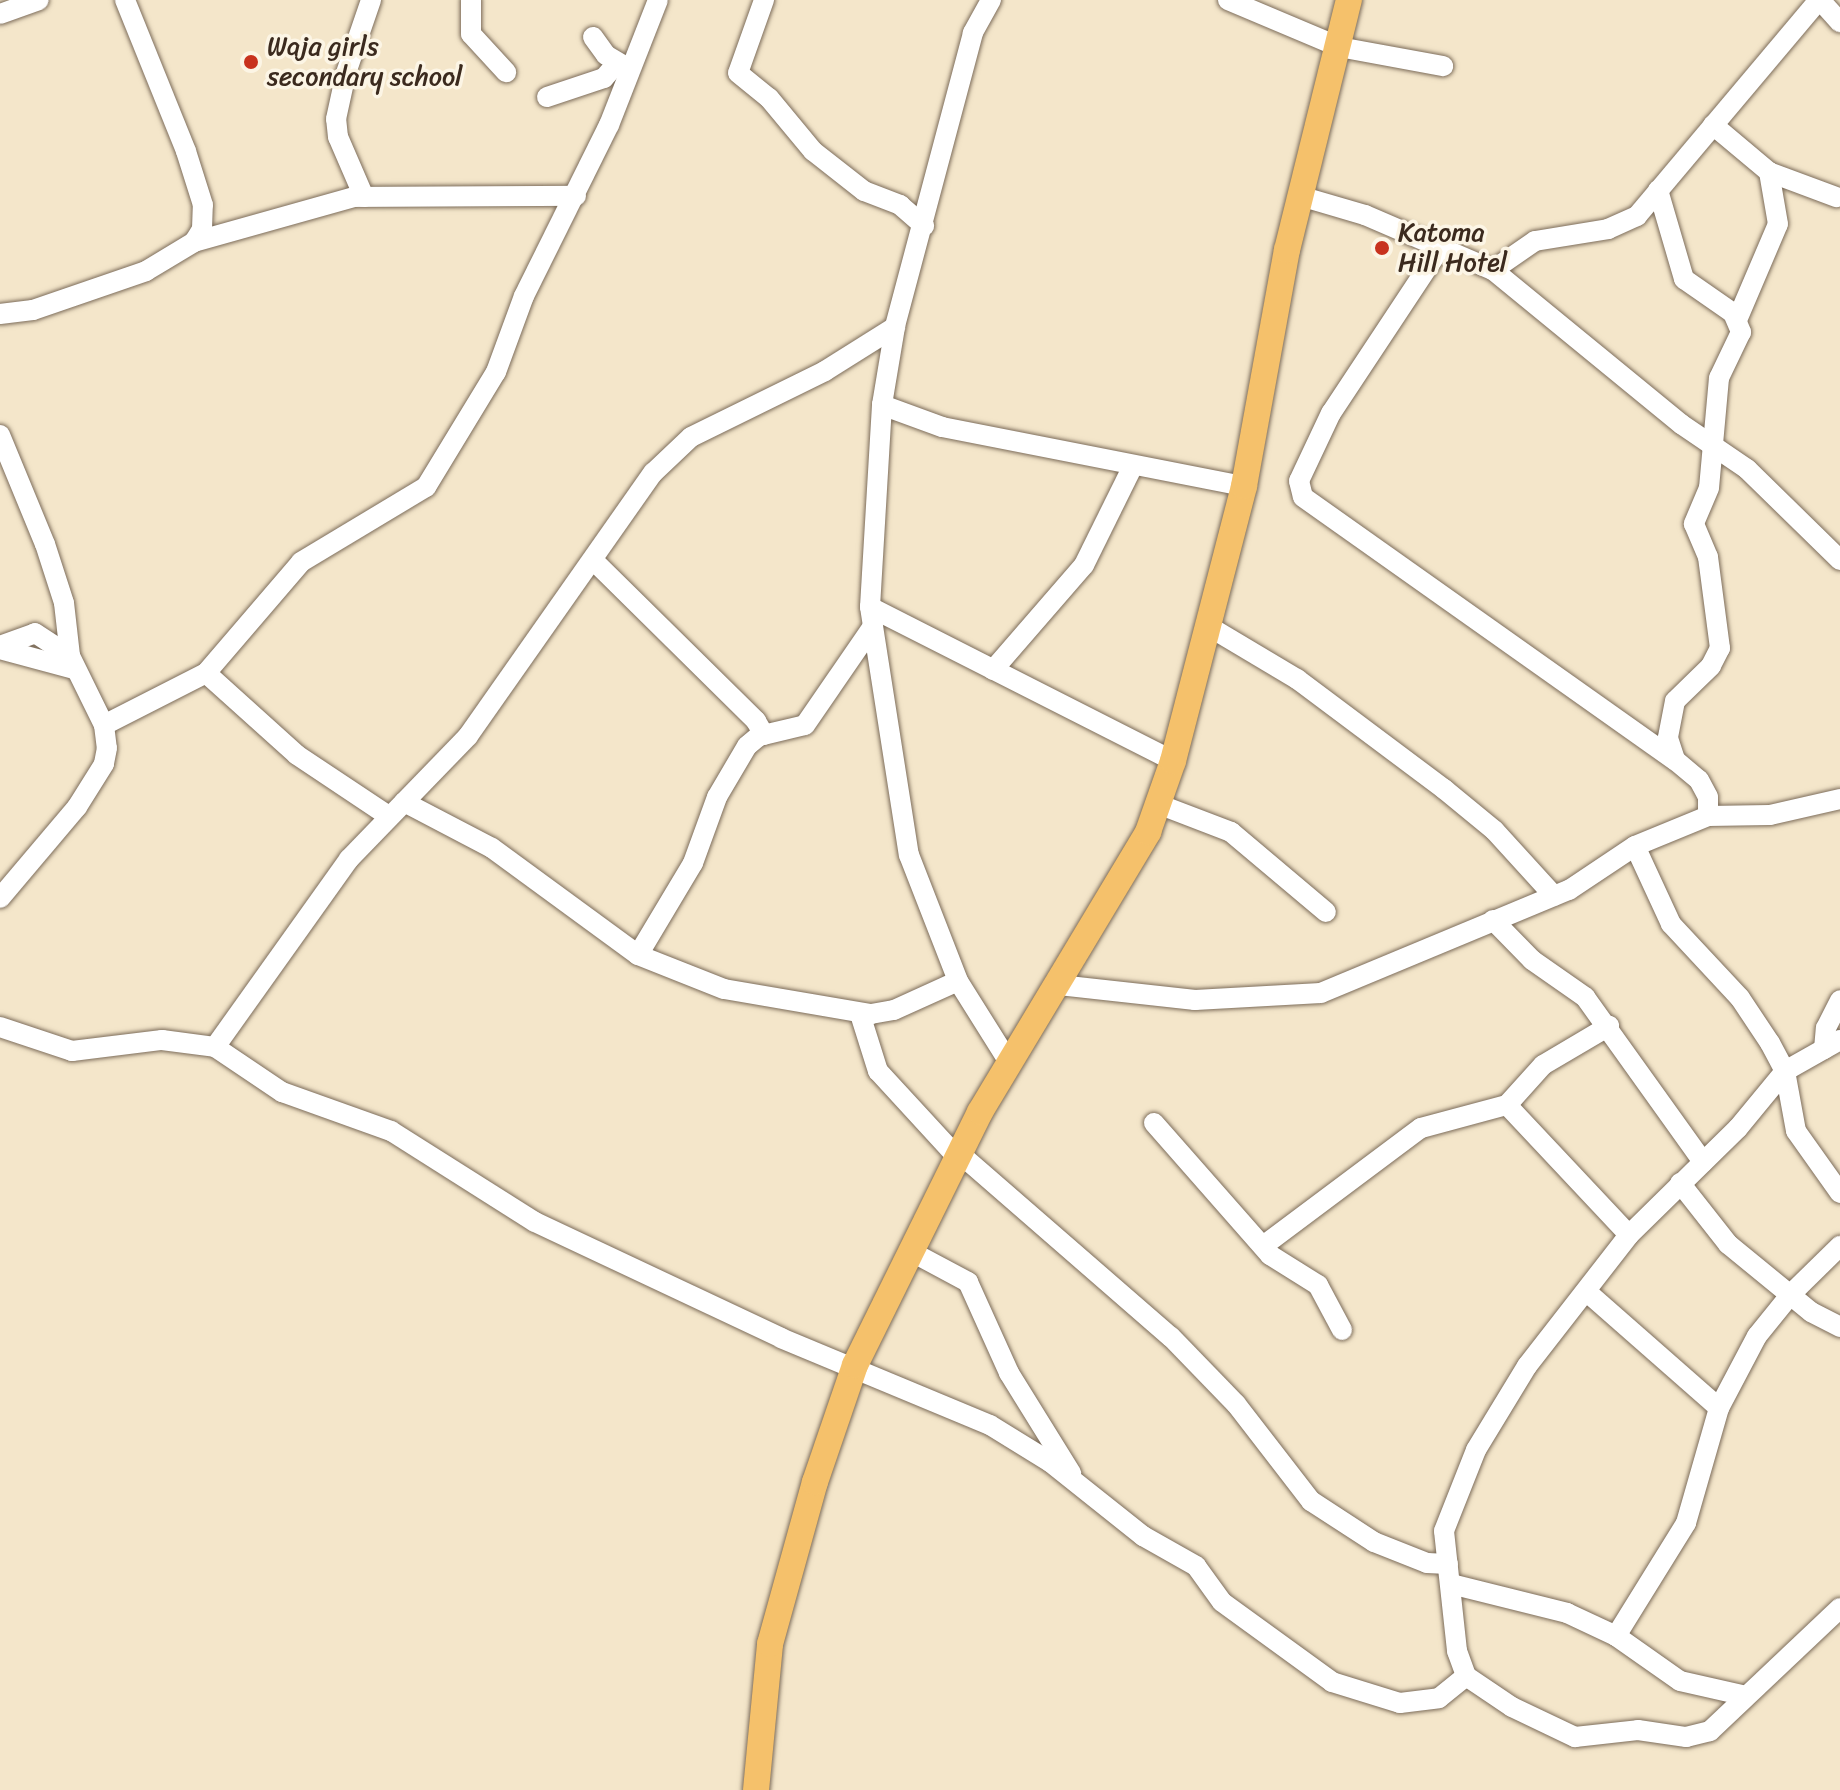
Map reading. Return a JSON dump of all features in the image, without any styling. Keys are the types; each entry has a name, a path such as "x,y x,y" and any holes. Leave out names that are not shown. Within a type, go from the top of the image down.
{"main road":[{"path":"756,1790 770,1644 815,1482 855,1365 958,1155 1148,832 1173,761 1244,486 1300,196 1349,0"}],"street":[{"path":"0,14 39,0"},
{"path":"125,0 198,187 204,220 194,242"},
{"path":"364,197 338,137 336,119 346,73 371,0"},
{"path":"471,0 471,34 506,72"},
{"path":"104,725 206,673 301,562 426,487 496,372 524,296 576,196 625,67 658,0"},
{"path":"764,0 738,73 769,98 813,151 864,191 900,205 924,226"},
{"path":"991,0 973,33 895,327 882,405 872,617 909,855 958,981 1010,1064"},
{"path":"1228,0 1339,47 1443,66"},
{"path":"1493,270 1535,241 1608,229 1637,216 1820,0 1840,22"},
{"path":"593,37 625,67"},
{"path":"547,97 604,78 625,67"},
{"path":"1713,125 1769,172 1836,197"},
{"path":"1737,320 1778,224 1769,172"},
{"path":"1658,190 1684,279 1737,320 1741,332 1719,378 1706,501 1694,524 1708,557 1720,648 1711,666 1675,701 1668,738 1675,760"},
{"path":"0,314 33,310 146,271 194,242 364,197 576,196"},
{"path":"1300,196 1365,215 1493,270 1710,444 1747,469 1840,560"},
{"path":"1441,247 1331,413 1299,481 1303,497 1675,760 1699,780 1708,797 1708,816"},
{"path":"215,1047 322,894 387,815 404,802 468,736 653,473 691,437 825,371 895,327"},
{"path":"882,405 942,427 1048,444 1133,466 1244,486"},
{"path":"0,435 64,603 72,662 104,725 104,764 77,807 0,898"},
{"path":"993,670 1084,565 1133,466"},
{"path":"594,561 756,721 764,735"},
{"path":"872,617 993,670 1173,761"},
{"path":"638,955 693,863 717,797 747,746 764,735 805,725 872,617"},
{"path":"1208,626 1297,679 1444,789 1514,850 1554,896"},
{"path":"0,648 72,662"},
{"path":"206,673 297,755 387,815"},
{"path":"1059,985 1195,1000 1298,997 1362,978 1554,896 1635,846 1708,816 1770,815 1840,799"},
{"path":"404,802 492,848 638,955 724,989 809,1000 860,1014 894,1010 958,981"},
{"path":"1158,804 1231,832 1326,912"},
{"path":"1635,846 1671,924 1740,998 1785,1071 1796,1131 1840,1193"},
{"path":"1493,920 1532,960 1585,997 1609,1026 1703,1162"},
{"path":"1840,1000 1826,1028 1832,1044 1785,1071 1703,1162 1629,1235 1527,1366 1476,1450 1450,1505 1444,1531 1457,1651 1466,1676 1512,1707 1575,1737 1638,1730 1698,1735 1710,1731 1840,1608"},
{"path":"860,1014 878,1071 958,1155 1171,1337 1236,1404 1311,1501 1374,1542 1449,1574 1533,1602 1616,1636 1680,1681 1746,1696"},
{"path":"1263,1246 1421,1128 1507,1105 1543,1065 1609,1026"},
{"path":"0,1027 72,1051 162,1040 215,1047 282,1092 391,1131 535,1222 781,1338 855,1365 990,1425 1076,1482 1143,1536 1196,1566 1222,1602 1332,1682 1400,1703 1423,1702 1439,1698 1466,1676"},
{"path":"1507,1105 1629,1235"},
{"path":"1154,1123 1263,1246 1318,1285 1342,1330"},
{"path":"1680,1183 1716,1233 1791,1294 1840,1327"},
{"path":"1616,1636 1686,1523 1719,1408 1757,1336 1791,1294 1840,1246"},
{"path":"910,1251 968,1282 1014,1383 1076,1482"},
{"path":"1586,1291 1719,1408"}],"place":[{"name":"Waja girls secondary school","path":"251,62"},
{"name":"Katoma Hill Hotel","path":"1382,248"}]}
